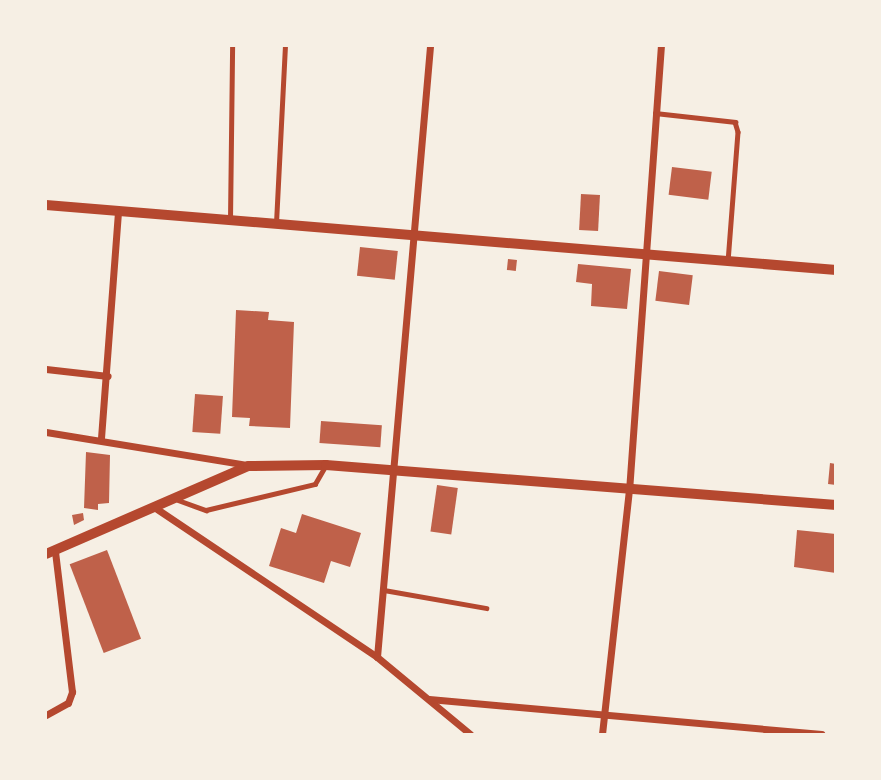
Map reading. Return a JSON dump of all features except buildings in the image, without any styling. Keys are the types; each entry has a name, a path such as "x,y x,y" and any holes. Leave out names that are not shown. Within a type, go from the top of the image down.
{"street":[{"path":"377,657 396,472 430,46"},
{"path":"602,734 629,491 643,256 661,46"},
{"path":"46,205 118,214 413,239 835,270"},
{"path":"101,438 108,376 118,214"},
{"path":"46,369 108,376"},
{"path":"46,432 101,438 248,466 326,465 629,491 835,505"},
{"path":"46,715 68,703 72,692 50,552 157,509 248,466"},
{"path":"157,509 377,657 470,734"},
{"path":"429,699 821,734"}],"lane":[{"path":"230,223 232,46"},
{"path":"275,227 285,46"},
{"path":"655,113 735,122 738,132 728,262"},
{"path":"177,500 206,510 315,484 326,465"},
{"path":"384,590 486,608"}]}
